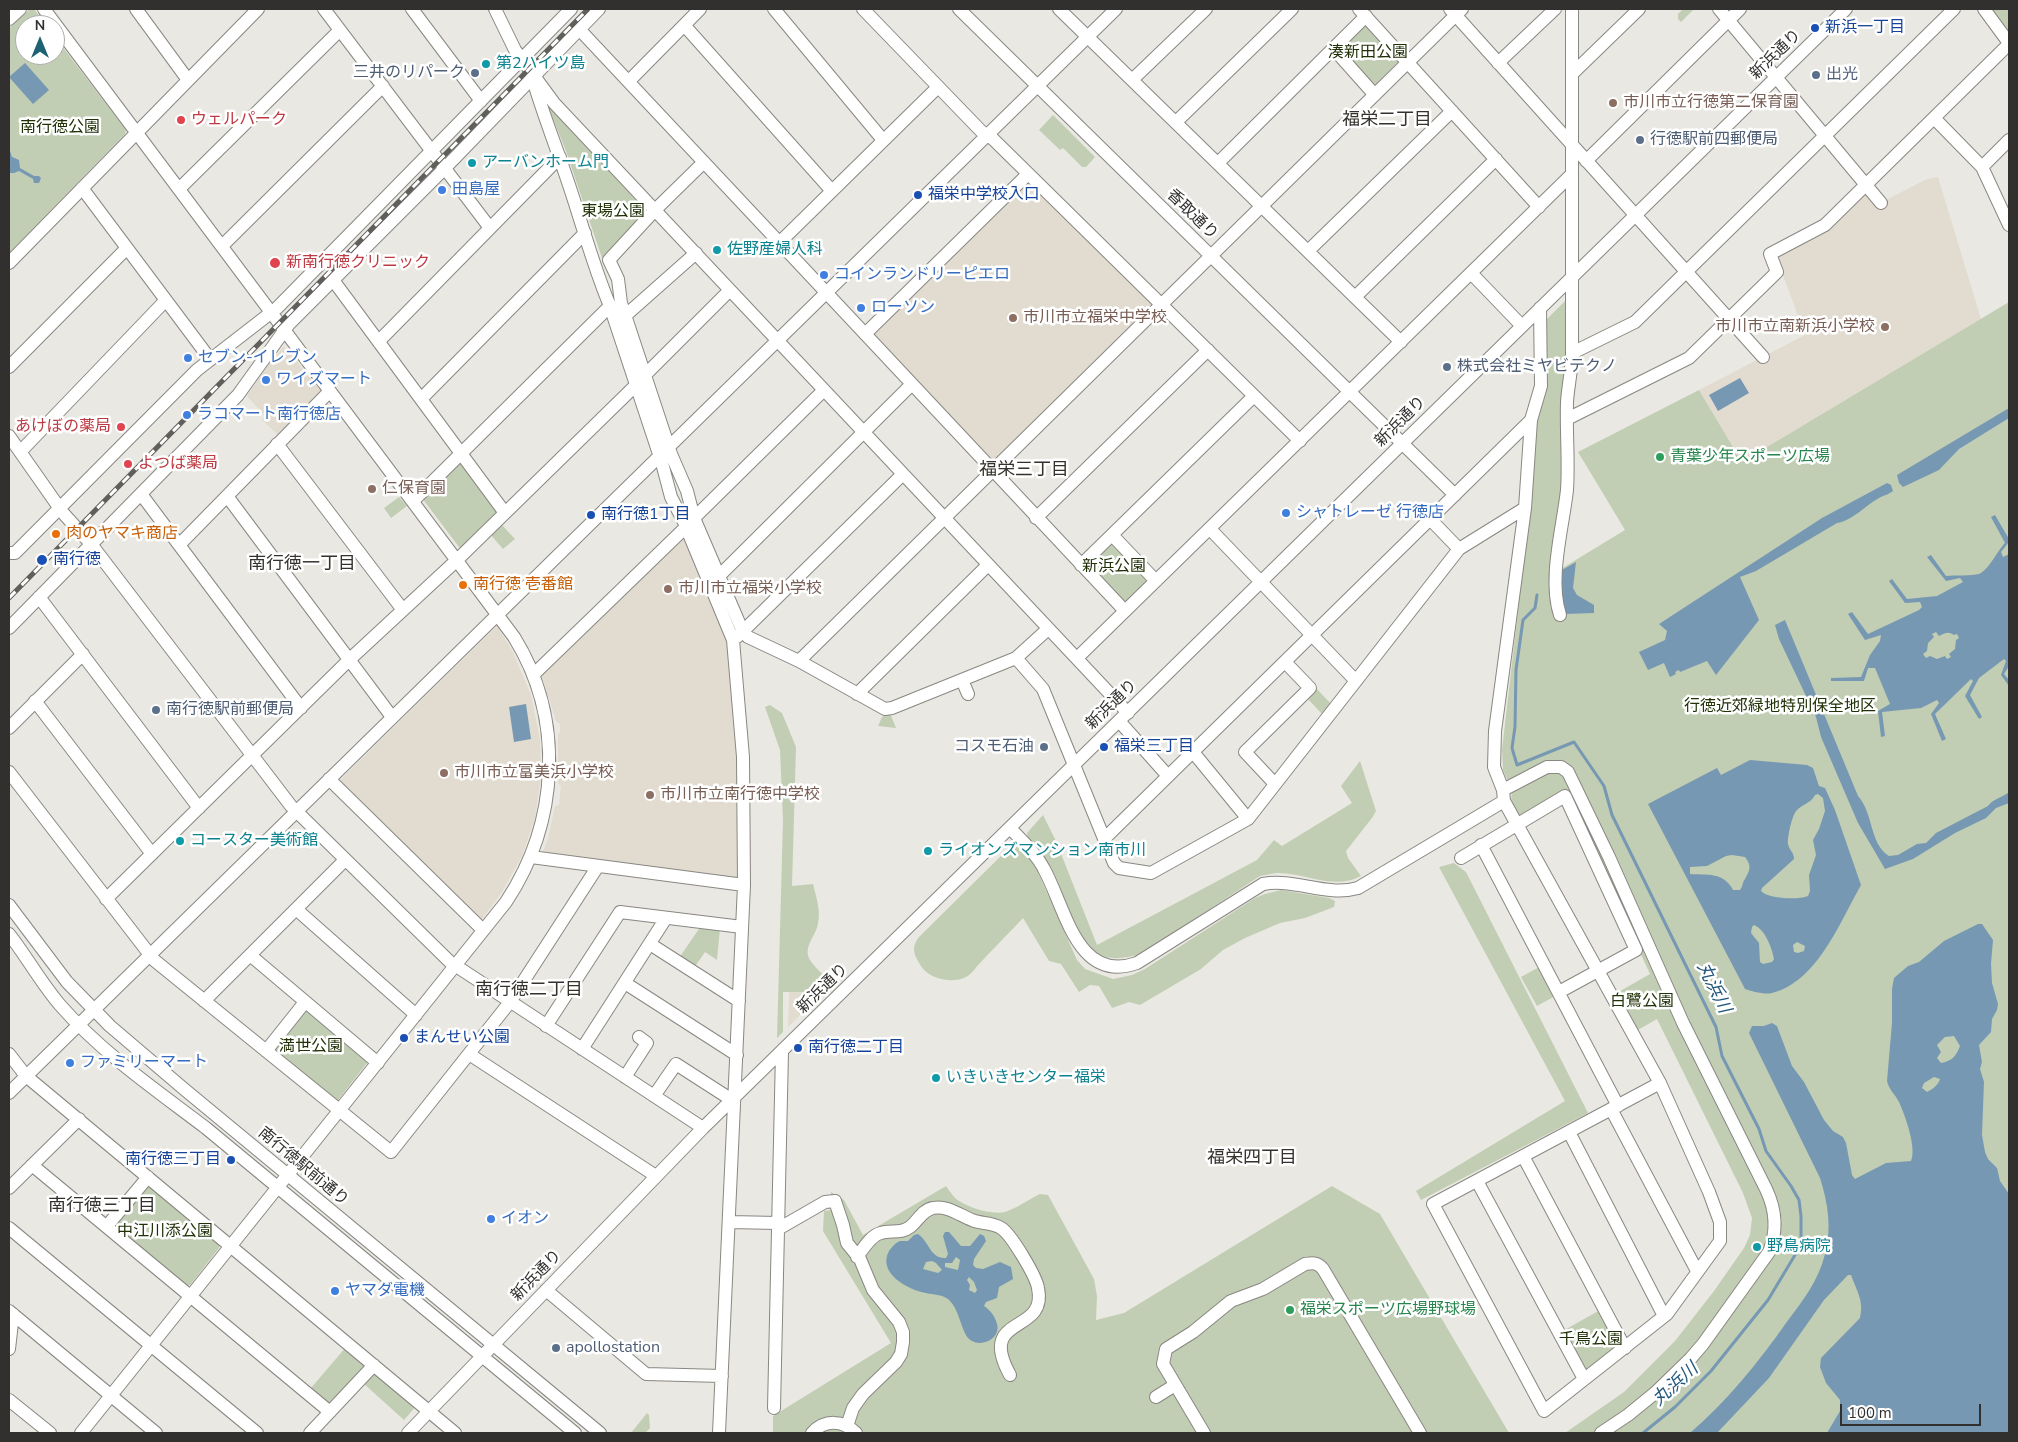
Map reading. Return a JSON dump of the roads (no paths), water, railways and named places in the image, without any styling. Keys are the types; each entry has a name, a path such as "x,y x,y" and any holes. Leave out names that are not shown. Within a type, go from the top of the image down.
{"street":[{"path":"9,19 20,9"},
{"path":"44,9 519,644 533,675 545,713 549,764 546,808 530,857 512,892 378,1063 81,1433"},
{"path":"9,262 258,9"},
{"path":"324,9 490,228"},
{"path":"412,9 481,101"},
{"path":"495,9 505,32 521,60 532,76 565,114 1076,658 1168,776"},
{"path":"9,553 14,553 60,509 197,370 271,312 432,152 570,9"},
{"path":"9,628 238,395 284,330 522,90 532,76 599,9"},
{"path":"629,81 700,9"},
{"path":"774,9 883,140"},
{"path":"862,9 938,87 1300,441"},
{"name":"香取通り","path":"959,9 1455,495"},
{"path":"1059,9 1401,342"},
{"path":"9,1093 1116,9"},
{"path":"1132,80 1206,9"},
{"path":"1176,122 1292,9"},
{"path":"1498,63 1554,9"},
{"path":"1560,615 1556,595 1567,490 1567,419 1572,353 1572,9"},
{"path":"1572,74 1639,9"},
{"path":"1718,9 1882,203"},
{"path":"1586,161 1740,9"},
{"name":"新浜通り","path":"408,1433 703,1128 1846,9"},
{"path":"1572,353 1635,322 1954,9"},
{"path":"1567,419 1689,358 1776,272 1770,254 1825,225 1935,119 2009,44 1984,9"},
{"path":"140,10 188,80"},
{"path":"799,661 1211,256 1456,11 1498,63 1730,318 1763,357"},
{"path":"1218,164 1333,48 1362,12 1539,206"},
{"path":"684,25 832,191"},
{"path":"579,29 1125,611"},
{"path":"179,189 340,30"},
{"path":"1333,48 1374,94"},
{"path":"532,76 542,112 560,157 600,282 610,306 636,385 668,490 690,523 719,576 738,636 743,757 744,885 719,1433"},
{"path":"222,246 383,86"},
{"path":"780,243 938,87"},
{"path":"1308,252 1452,111"},
{"path":"1935,119 1982,167 2006,207 2009,225"},
{"path":"1982,167 2009,140"},
{"path":"379,341 560,157"},
{"path":"1355,297 1496,159"},
{"path":"704,162 655,210 609,260 618,279 626,315 645,375 669,446 687,491 690,523 738,636"},
{"path":"865,334 1028,174"},
{"path":"1076,658 1571,174"},
{"path":"82,188 210,360"},
{"path":"421,399 585,233"},
{"path":"9,367 127,248"},
{"path":"626,315 696,253"},
{"path":"1471,273 1522,326"},
{"path":"333,280 505,513"},
{"path":"645,375 730,290"},
{"path":"21,451 166,300"},
{"path":"413,501 610,306"},
{"path":"1540,308 1541,386 1531,420 1525,508 1495,731 1494,767 1503,796 1516,824 1660,1084 1709,1192 1720,1222 1720,1241 1664,1316 1544,1411 1433,1204 1660,1084"},
{"path":"1036,518 1208,350"},
{"path":"719,576 912,384"},
{"path":"106,899 349,660 457,560 636,385"},
{"path":"533,675 824,390"},
{"path":"180,544 330,391"},
{"path":"1081,565 1254,396"},
{"path":"1104,839 1531,420"},
{"path":"9,436 60,509 91,544 296,811 345,860 455,966 703,1128"},
{"path":"278,444 403,610"},
{"path":"738,636 903,474"},
{"path":"141,494 301,708"},
{"path":"227,496 392,717"},
{"path":"1016,658 1043,690 1114,864 1119,868 1151,873 1248,819 1459,548 1525,508"},
{"path":"1430,519 1459,548"},
{"path":"1210,529 1356,682"},
{"path":"1112,535 1156,580"},
{"path":"857,694 988,565"},
{"path":"40,597 199,808"},
{"path":"738,636 748,637 799,661 882,709 889,709 1016,658 1048,629"},
{"path":"9,728 82,654"},
{"path":"1275,784 1245,752 1310,688 1285,662"},
{"path":"962,680 968,694"},
{"path":"35,701 152,854"},
{"path":"1192,752 1248,819"},
{"path":"1010,828 1043,867 1081,948 1103,966 1114,968 1126,967 1137,963 1263,884 1283,882 1333,891 1347,891 1358,888 1547,767 1554,765 1568,772 1609,857 1683,1023 1766,1189 1774,1213 1773,1239 1769,1252 1703,1344 1655,1393 1628,1415 1601,1433"},
{"path":"9,772 149,955 391,1152 510,1002 598,866"},
{"path":"329,779 483,930"},
{"path":"1461,858 1564,796 1636,950 1559,992"},
{"path":"1481,845 1559,992 1614,1108 1697,1271"},
{"path":"530,857 744,885"},
{"path":"204,1001 345,860"},
{"name":"南行徳駅前通り","path":"9,905 67,982 93,1010 174,1081 600,1433"},
{"path":"296,909 416,1015"},
{"path":"546,1026 620,912 742,927"},
{"path":"582,1049 666,918"},
{"name":"南行徳駅前通り","path":"9,934 49,992 78,1024 105,1048 278,1187 575,1433"},
{"path":"650,944 739,1001"},
{"path":"250,955 378,1063"},
{"path":"625,983 737,1055"},
{"path":"266,1051 305,1002"},
{"path":"625,1077 647,1043 639,1037"},
{"path":"774,1408 782,1052"},
{"path":"9,1054 26,1076 456,1433"},
{"path":"469,1054 656,1176"},
{"path":"654,1096 676,1064 734,1098"},
{"path":"9,1188 78,1119"},
{"path":"1569,1132 1664,1316"},
{"path":"1523,1156 1625,1348"},
{"path":"32,1165 330,1412"},
{"path":"107,1226 148,1177"},
{"path":"1477,1180 1584,1380"},
{"path":"729,1222 778,1226 825,1202 835,1201 847,1243 857,1257 873,1290 899,1322 903,1332 904,1342 901,1354 896,1362 863,1394 853,1408 852,1429 830,1422 823,1424 812,1433"},
{"path":"857,1257 876,1235 904,1230 911,1226 925,1211 932,1208 948,1208 974,1221 992,1224 1001,1228 1008,1235 1033,1274 1039,1290 1036,1309 1031,1317 1014,1326 1002,1339 1000,1353 1010,1375"},
{"path":"9,1228 257,1433"},
{"path":"1204,1433 1163,1364 1166,1349 1193,1332 1231,1301 1264,1289 1305,1264 1319,1264 1420,1433"},
{"path":"546,1290 646,1374 722,1376"},
{"path":"9,1349 11,1312"},
{"path":"11,1312 156,1433"},
{"path":"310,1433 374,1365"},
{"path":"1156,1397 1176,1385"},
{"path":"9,1400 50,1433"}],"water":[{"path":"23,65 27,65 49,90 33,104 9,77"},
{"path":"9,148 12,157 19,160 20,168 41,178 39,183 34,183 33,179 19,171 9,173"},
{"path":"1740,378 1749,393 1718,411 1709,395"},
{"path":"2009,408 2009,418 1959,449 1939,470 1903,487 1899,483 1897,475"},
{"path":"1887,483 1891,485 1893,491 1874,501 1843,522 1837,523 1756,571 1740,577 1759,620 1716,675 1707,661 1680,672 1679,670 1670,677 1664,663 1648,670 1639,652 1665,640 1667,631 1659,624 1822,518"},
{"path":"1995,515 2009,539 2009,542 2001,552 2003,557 2009,554 2009,666 2004,674 2009,680 2009,686 2001,675 2006,661 2004,659 1979,678 1970,695 1982,717 1979,719 1965,696 1973,681 1971,679 1935,714 1946,739 1942,741 1931,714 1939,703 1937,700 1921,708 1882,712 1885,736 1881,737 1878,711 1890,704 1875,668 1868,668 1864,681 1831,681 1831,678 1861,677 1870,655 1880,641 1881,635 1865,640 1848,614 1852,612 1868,634 1922,607 1920,602 1905,603 1889,581 1892,579 1907,599 1937,596 1963,582 1960,578 1946,581 1927,557 1931,555 1946,576 1976,575 1983,572 2005,543 1991,517","holes":["1936,632 1939,636 1947,633 1957,634 1959,638 1956,640 1955,649 1949,654 1951,657 1947,659 1945,656 1937,659 1930,656 1926,658 1923,654 1927,651 1928,643 1934,637 1932,634"]},
{"path":"1576,562 1573,588 1577,595 1594,605 1594,613 1565,614 1561,593 1562,570"},
{"path":"1785,620 1858,796 1867,811 1878,844 1889,856 1898,855 1917,844 1926,843 1936,833 1988,806 2009,792 2009,803 1996,808 1986,818 1955,833 1913,859 1885,869 1858,823 1821,737 1816,717 1779,639 1775,625"},
{"path":"526,704 531,739 514,742 509,707"},
{"path":"1750,760 1807,765 1813,768 1819,786 1825,788 1835,810 1861,885 1835,933 1814,964 1802,977 1788,987 1772,993 1745,989 1648,804 1717,768 1721,775","holes":["1818,794 1823,798 1825,811 1813,840 1816,855 1809,875 1810,891 1808,896 1783,898 1765,894 1761,891 1762,888 1794,859 1788,844 1789,832 1795,812","1726,856 1745,857 1749,863 1749,870 1740,890 1733,890 1720,877 1690,874 1690,867 1707,866","1754,925 1758,927 1767,939 1774,959 1772,962 1763,964 1760,962 1759,943 1751,933","1797,942 1805,946 1804,951 1794,952 1793,945"]},
{"path":"1978,924 1982,924 1993,940 1992,983 1998,1004 1992,1019 1991,1032 1979,1045 1982,1062 1980,1069 1984,1082 1982,1135 1985,1152 1988,1159 1997,1168 2000,1181 2009,1194 2009,1433 1827,1433 1840,1411 1840,1400 1826,1383 1820,1367 1821,1358 1860,1318 1861,1312 1859,1296 1851,1275 1848,1275 1824,1300 1769,1378 1717,1433 1690,1433 1717,1408 1741,1381 1798,1307 1819,1273 1827,1244 1829,1225 1820,1178 1749,1033 1752,1026 1764,1026 1772,1023 1777,1026 1792,1066 1804,1082 1824,1120 1833,1131 1843,1137 1846,1143 1852,1175 1855,1179 1886,1163 1911,1161 1912,1148 1907,1123 1899,1102 1887,1081 1892,1023 1892,989 1894,978 1908,966 1919,962 1944,941","holes":["1954,1036 1960,1046 1953,1058 1941,1063 1937,1058 1941,1052 1937,1045 1945,1037","1934,1077 1940,1079 1935,1087 1927,1092 1922,1088 1924,1083"]},
{"path":"945,1232 949,1232 961,1246 970,1246 980,1234 984,1236 986,1241 974,1259 973,1265 976,1268 983,1269 1000,1262 1011,1267 1013,1279 999,1287 997,1298 986,1302 984,1306 994,1316 998,1329 994,1337 986,1342 976,1343 968,1338 956,1310 948,1299 940,1295 919,1291 903,1284 896,1279 887,1266 886,1259 894,1245 900,1241 908,1241 918,1234 936,1256 946,1258 948,1254 943,1236","holes":["956,1257 960,1260 958,1270 945,1267 945,1263 952,1263","932,1261 942,1270 938,1273 923,1269 926,1262","969,1277 974,1282 977,1290 975,1293 969,1290 970,1285 967,1280"]}],"waterway":[{"name":"丸浜川","path":"1537,595 1535,608 1523,620 1516,670 1515,727 1512,748 1517,765 1574,742 1604,786 1612,815 1716,1027 1722,1056 1759,1129 1766,1151 1799,1200 1801,1242 1768,1300 1711,1371 1675,1407 1643,1433"}],"railway":[{"path":"9,598 588,9"}],"place":[{"name":"新浜一丁目","path":"1815,28"},
{"name":"第2ハイツ島","path":"486,64"},
{"name":"三井のリパーク","path":"475,73"},
{"name":"出光","path":"1816,75"},
{"name":"市川市立行徳第二保育園","path":"1613,103"},
{"name":"ウェルパーク","path":"181,120"},
{"name":"行徳駅前四郵便局","path":"1640,140"},
{"name":"アーバンホーム門","path":"472,163"},
{"name":"田島屋","path":"442,190"},
{"name":"福栄中学校入口","path":"918,195"},
{"name":"佐野産婦人科","path":"717,250"},
{"name":"新南行徳クリニック","path":"275,263"},
{"name":"コインランドリーピエロ","path":"824,275"},
{"name":"ローソン","path":"861,308"},
{"name":"市川市立福栄中学校","path":"1013,318"},
{"name":"市川市立南新浜小学校","path":"1885,327"},
{"name":"セブン-イレブン","path":"188,358"},
{"name":"株式会社ミヤビテクノ","path":"1447,367"},
{"name":"ワイズマート","path":"266,380"},
{"name":"ラコマート南行徳店","path":"187,415"},
{"name":"あけぼの薬局","path":"121,427"},
{"name":"青葉少年スポーツ広場","path":"1660,457"},
{"name":"よつば薬局","path":"128,464"},
{"name":"仁保育園","path":"372,489"},
{"name":"シャトレーゼ 行徳店","path":"1286,513"},
{"name":"南行徳1丁目","path":"591,515"},
{"name":"肉のヤマキ商店","path":"56,534"},
{"name":"南行徳","path":"42,560"},
{"name":"南行徳 壱番館","path":"463,585"},
{"name":"市川市立福栄小学校","path":"668,589"},
{"name":"南行徳駅前郵便局","path":"156,710"},
{"name":"コスモ石油","path":"1044,747"},
{"name":"福栄三丁目","path":"1104,747"},
{"name":"市川市立富美浜小学校","path":"444,773"},
{"name":"市川市立南行徳中学校","path":"650,795"},
{"name":"コースター美術館","path":"180,841"},
{"name":"ライオンズマンション南市川","path":"928,851"},
{"name":"まんせい公園","path":"404,1038"},
{"name":"南行徳二丁目","path":"798,1048"},
{"name":"ファミリーマート","path":"70,1063"},
{"name":"いきいきセンター福栄","path":"936,1078"},
{"name":"南行徳三丁目","path":"231,1160"},
{"name":"イオン","path":"491,1219"},
{"name":"野鳥病院","path":"1757,1247"},
{"name":"ヤマダ電機","path":"335,1291"},
{"name":"福栄スポーツ広場野球場","path":"1290,1310"},
{"name":"apollostation","path":"556,1348"}],"district":[{"name":"福栄二丁目","path":"1387,121"},
{"name":"福栄三丁目","path":"1024,471"},
{"name":"南行徳一丁目","path":"302,565"},
{"name":"南行徳二丁目","path":"529,991"},
{"name":"福栄四丁目","path":"1252,1159"},
{"name":"南行徳三丁目","path":"102,1207"}],"park label":[{"name":"湊新田公園","path":"1368,53"},
{"name":"南行徳公園","path":"60,128"},
{"name":"東場公園","path":"613,212"},
{"name":"新浜公園","path":"1114,567"},
{"name":"行徳近郊緑地特別保全地区","path":"1780,707"},
{"name":"白鷺公園","path":"1642,1002"},
{"name":"満世公園","path":"311,1047"},
{"name":"中江川添公園","path":"165,1232"},
{"name":"千鳥公園","path":"1591,1340"}]}
